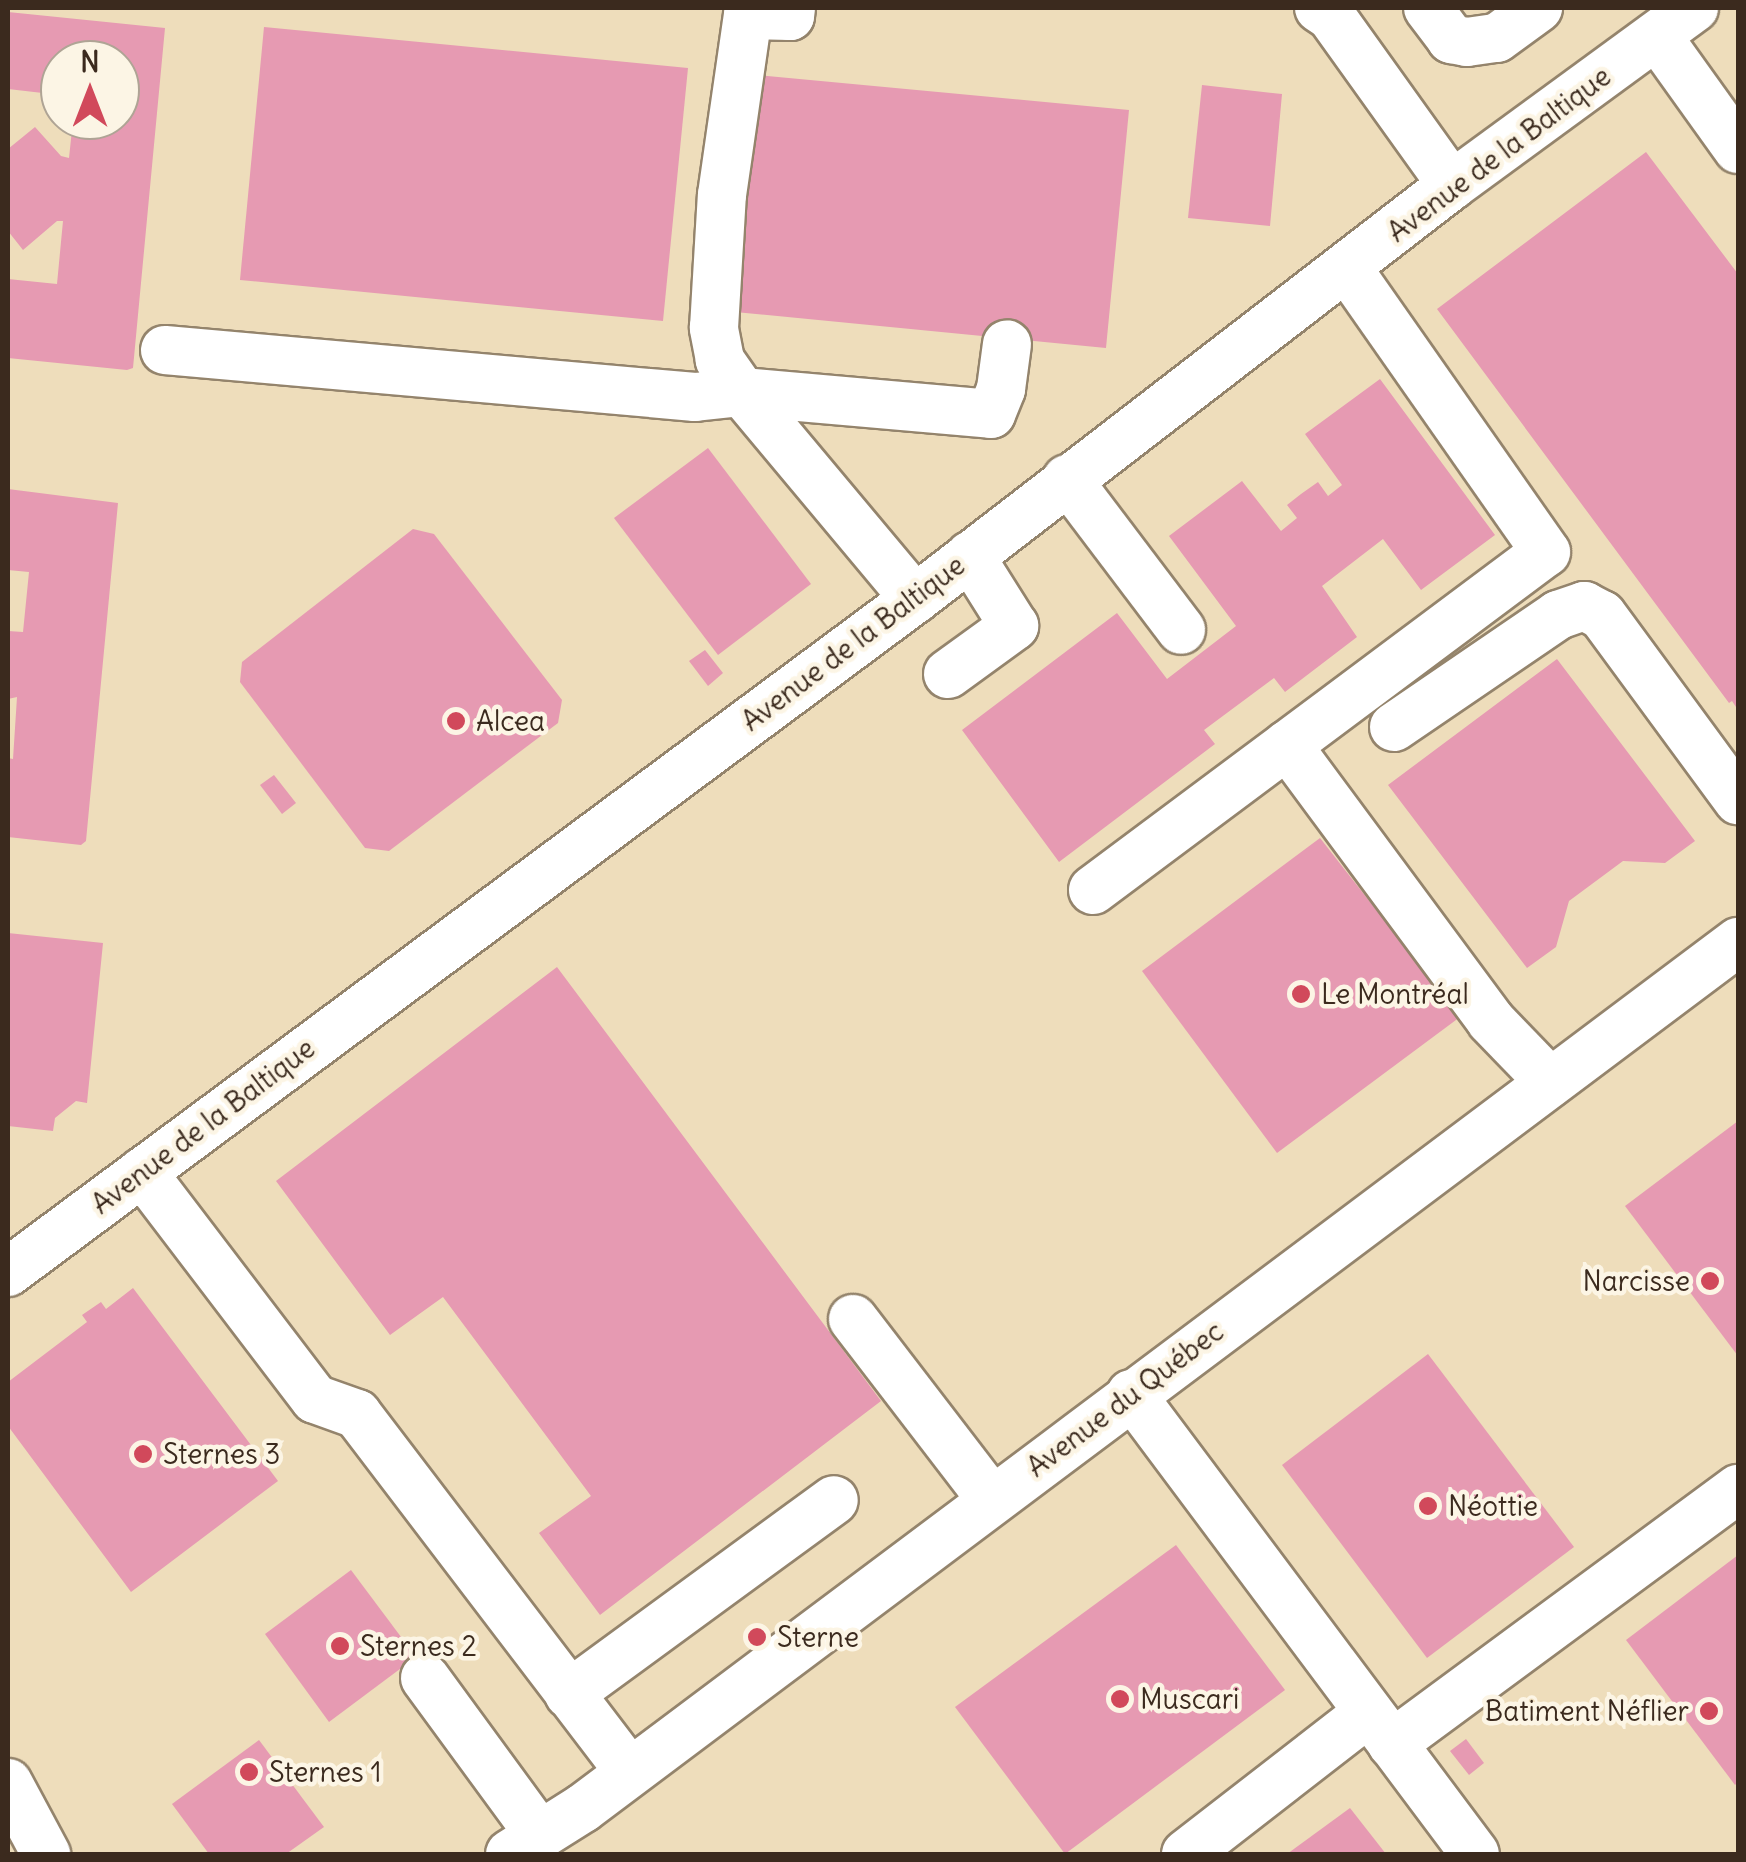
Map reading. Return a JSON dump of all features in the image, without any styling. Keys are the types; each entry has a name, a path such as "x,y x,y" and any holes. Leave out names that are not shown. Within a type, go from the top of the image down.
{"street":[{"path":"791,8 790,16 748,14 722,195 714,328 720,360 742,392 915,599"},
{"path":"1319,8 1330,16 1452,185"},
{"path":"1428,8 1451,38 1467,42 1497,38 1538,8"},
{"path":"1676,22 1738,150"},
{"name":"Avenue de la Baltique","path":"8,1272 915,599 1452,185 1676,22"},
{"path":"1092,890 1546,552 1348,268"},
{"path":"165,350 695,397 742,392 990,414 1001,389 1007,344"},
{"path":"1067,479 1181,630"},
{"path":"948,674 1014,626 970,556"},
{"path":"1394,727 1558,615 1584,606 1602,615 1738,800"},
{"path":"1286,745 1491,1021 1550,1082"},
{"name":"Avenue du Québec","path":"525,1845 630,1772 1738,942"},
{"path":"142,1172 316,1398 357,1414 630,1772"},
{"path":"852,1319 992,1500"},
{"path":"1131,1394 1158,1425 1475,1854"},
{"path":"1186,1854 1738,1490"},
{"path":"569,1694 834,1500"},
{"path":"425,1678 525,1845"},
{"path":"8,1782 46,1854"}],"building":[{"path":"8,12 165,28 133,368 8,358 8,279 57,284 63,221 57,221 23,250 8,231 8,149 35,127 40,140 47,140 61,156 69,158 71,140 140,140 140,40 40,40 40,93 8,89"},
{"path":"264,27 688,68 663,321 240,280"},
{"path":"758,75 1129,110 1106,348 735,312"},
{"path":"1202,85 1282,94 1270,226 1188,218"},
{"path":"1646,152 1738,274 1738,710 1437,309"},
{"path":"1380,379 1495,535 1421,590 1383,539 1322,586 1357,637 1285,692 1274,678 1204,730 1215,744 1059,862 962,730 1117,613 1167,679 1236,626 1169,536 1242,481 1281,531 1297,518 1287,505 1301,494 1318,482 1328,496 1342,485 1305,434"},
{"path":"708,448 811,584 718,655 614,518"},
{"path":"8,489 118,503 86,841 81,845 8,837 8,758 13,759 17,697 8,699 8,631 23,632 29,572 8,570"},
{"path":"413,529 434,534 562,700 558,723 389,851 365,848 240,682 242,662"},
{"path":"705,650 723,673 708,686 689,661"},
{"path":"1557,659 1695,841 1665,863 1623,861 1569,901 1556,947 1527,968 1388,785"},
{"path":"274,775 296,803 282,814 260,785"},
{"name":"Le Montréal","path":"1320,838 1460,1017 1277,1153 1142,971"},
{"path":"8,933 103,943 87,1103 76,1101 55,1118 53,1131 8,1126"},
{"path":"557,967 881,1401 600,1615 539,1533 591,1496 443,1297 390,1335 276,1181"},
{"name":"Narcisse","path":"1738,1121 1738,1356 1625,1206"},
{"name":"Sternes 3","path":"133,1288 278,1481 131,1592 8,1426 8,1382 87,1322 82,1315 101,1302 106,1309"},
{"name":"Néottie","path":"1428,1354 1574,1547 1427,1658 1282,1465"},
{"name":"Muscari","path":"1176,1545 1285,1690 1065,1854 955,1707"},
{"name":"Batiment Néflier","path":"1738,1555 1738,1782 1735,1785 1626,1640"},
{"name":"Sternes 2","path":"351,1570 416,1657 329,1722 265,1634"},
{"path":"1466,1739 1484,1763 1469,1775 1450,1751"},
{"name":"Sternes 1","path":"259,1740 324,1827 286,1854 209,1854 172,1804"},
{"path":"1350,1808 1386,1854 1287,1854"}],"place":[{"name":"Alcea","path":"456,721"},
{"name":"Le Montréal","path":"1301,994"},
{"name":"Narcisse","path":"1710,1281"},
{"name":"Sternes 3","path":"143,1454"},
{"name":"Néottie","path":"1428,1506"},
{"name":"Sterne","path":"757,1637"},
{"name":"Sternes 2","path":"340,1646"},
{"name":"Muscari","path":"1120,1699"},
{"name":"Batiment Néflier","path":"1709,1711"},
{"name":"Sternes 1","path":"249,1772"}]}
